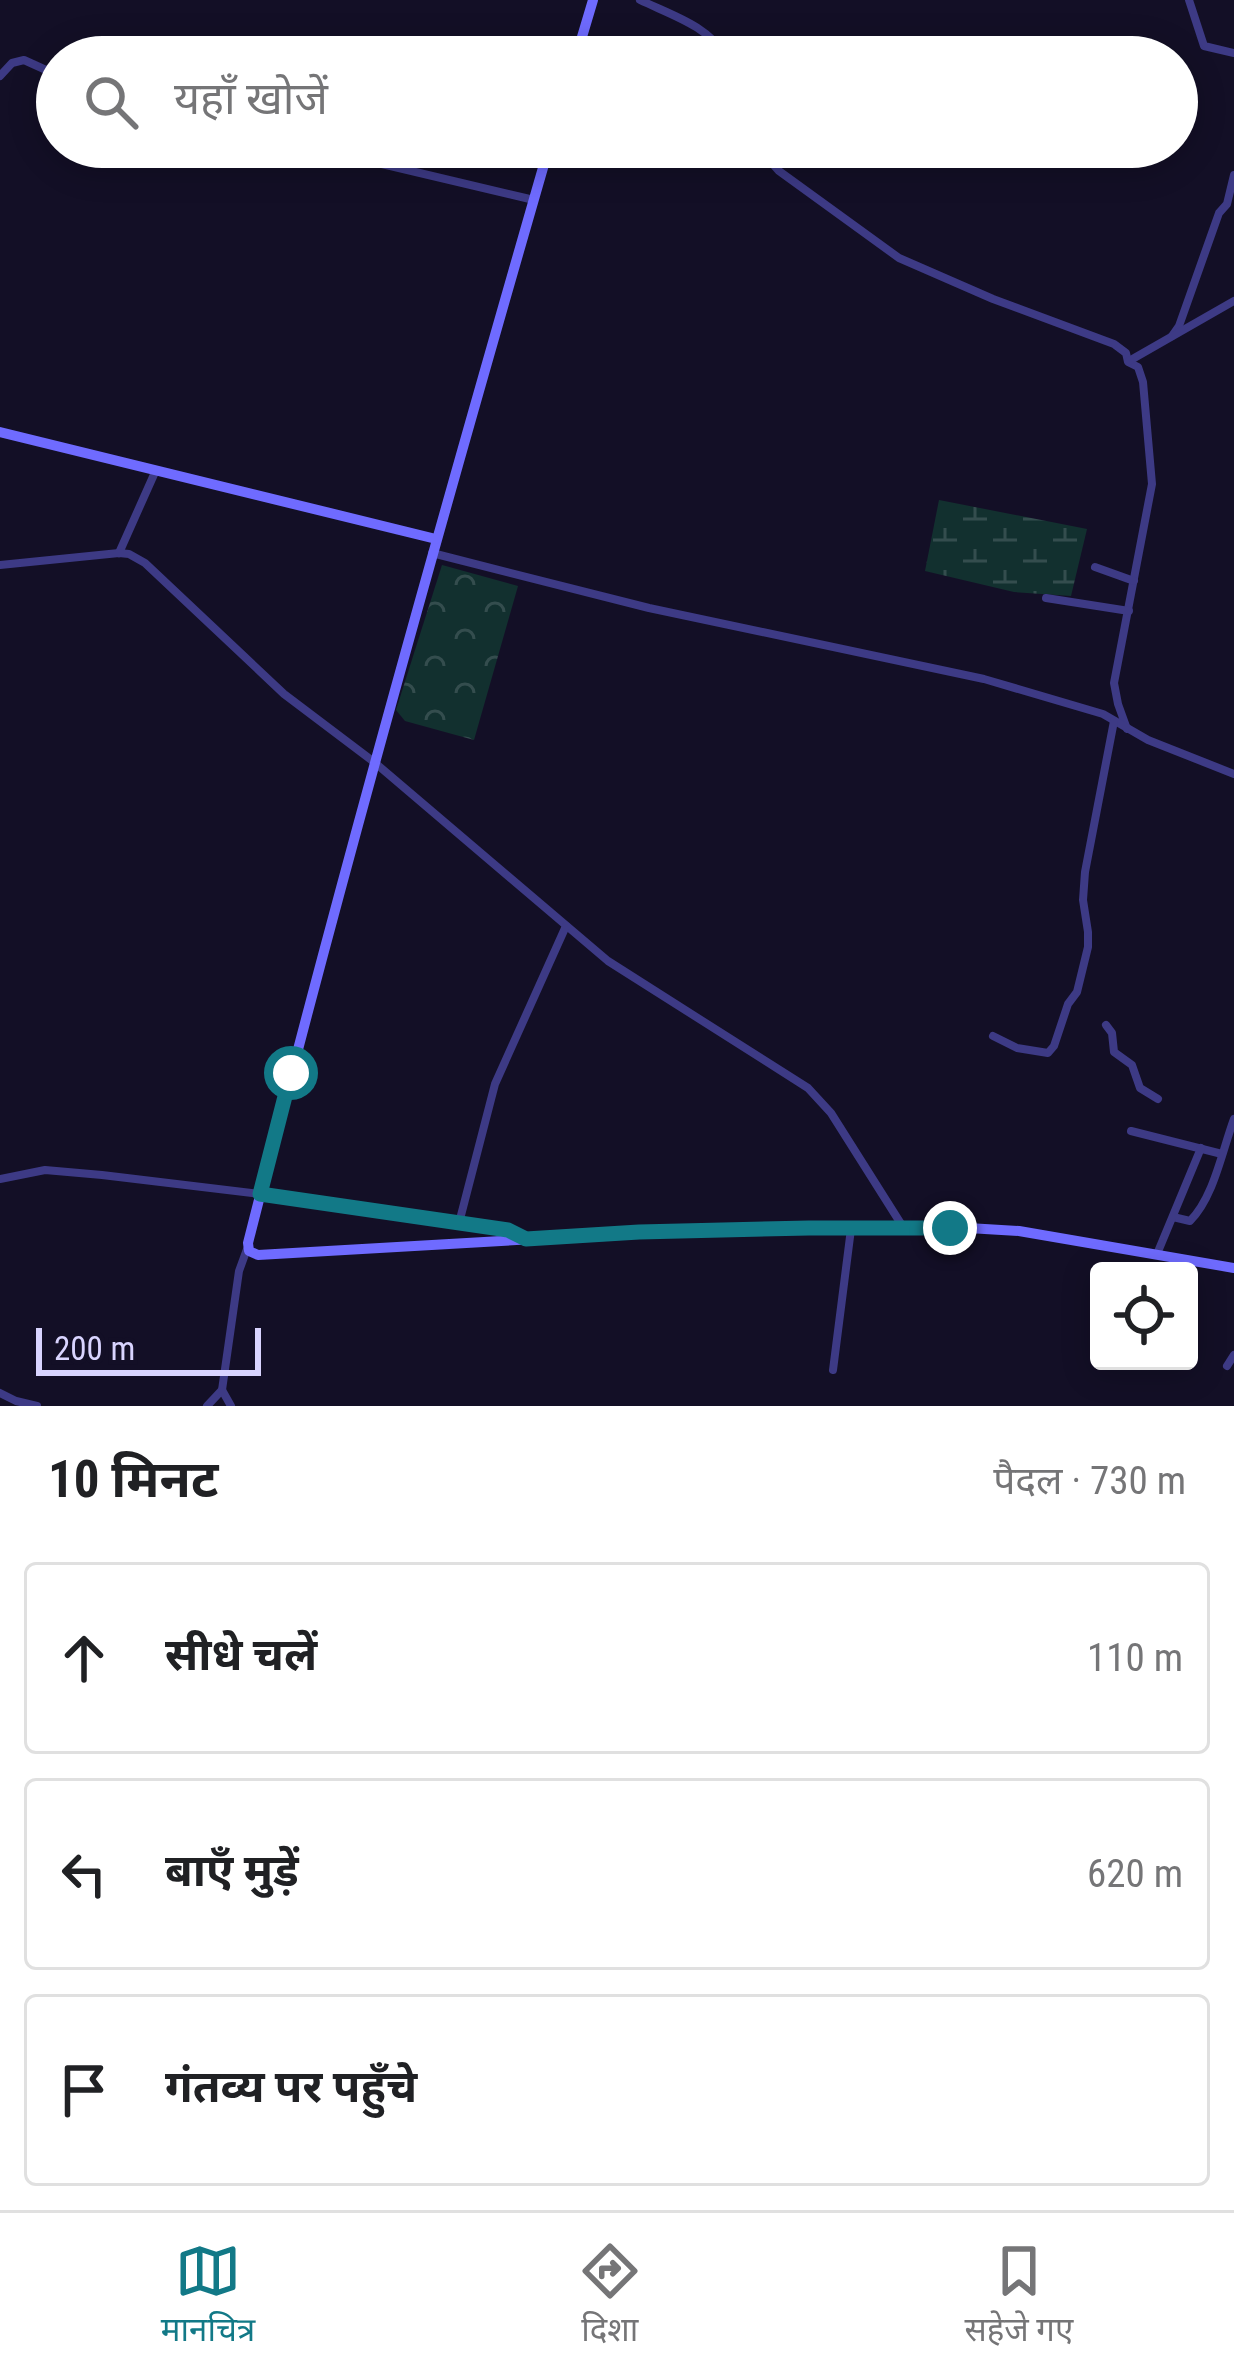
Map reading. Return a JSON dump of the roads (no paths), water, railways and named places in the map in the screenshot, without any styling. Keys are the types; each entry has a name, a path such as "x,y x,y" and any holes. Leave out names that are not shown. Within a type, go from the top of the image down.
{"main road":[{"path":"582,36 593,0"},
{"path":"543,168 374,762 260,1194 248,1247 251,1253 639,1232 968,1228 1019,1231 1234,1268"},
{"path":"0,432 436,539"}],"street":[{"path":"640,0 710,36"},
{"path":"1189,0 1204,46 1234,53"},
{"path":"0,76 12,64 36,63"},
{"path":"399,168 534,200"},
{"path":"776,168 899,258 1114,344 1126,353 1128,362"},
{"path":"1172,336 1219,213 1227,204 1234,175"},
{"path":"1128,362 1234,302"},
{"path":"1128,362 1138,367 1143,382 1153,475 1114,682 1128,730"},
{"path":"119,553 156,470"},
{"path":"0,565 119,553 145,563 284,694 374,762 608,961 808,1088 831,1113 904,1228"},
{"path":"432,553 649,608 985,679 1103,713 1128,730 1234,773"},
{"path":"1095,568 1135,580"},
{"path":"1046,598 1129,611"},
{"path":"993,1036 1011,1046 1051,1051 1077,992 1088,947 1083,893 1114,721"},
{"path":"459,1223 495,1084 566,926"},
{"path":"1106,1025 1114,1052 1132,1065 1140,1088 1158,1099"},
{"path":"1173,1217 1194,1219 1234,1119"},
{"path":"1131,1131 1222,1154"},
{"path":"1157,1254 1201,1148"},
{"path":"0,1179 45,1170 260,1194 513,1231 526,1239"},
{"path":"833,1370 851,1228"},
{"path":"231,1406 223,1390 239,1271 248,1247"},
{"path":"1227,1366 1234,1354"},
{"path":"207,1406 223,1390"},
{"path":"0,1393 37,1406"}]}
